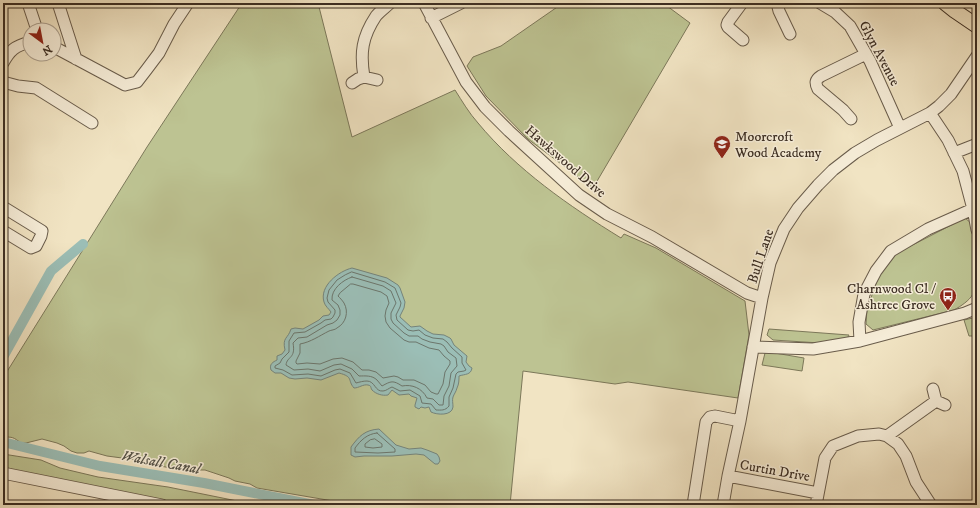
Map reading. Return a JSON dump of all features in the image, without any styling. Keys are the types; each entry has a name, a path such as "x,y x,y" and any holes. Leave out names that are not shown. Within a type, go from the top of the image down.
{"main road":[{"path":"945,3 977,26"},
{"path":"953,3 964,7 977,15"}],"street":[{"path":"28,3 34,22"},
{"path":"58,3 76,59"},
{"path":"62,51 125,85 137,82 159,53 174,24 188,3"},
{"path":"364,77 362,50 365,37 377,16 390,3"},
{"name":"Hawkswood Drive","path":"424,3 466,82 485,107 579,195 607,214 652,237 747,293 762,298"},
{"path":"432,18 461,3"},
{"path":"742,3 727,25 743,40"},
{"path":"777,3 779,11 790,34"},
{"name":"Glyn Avenue","path":"820,3 835,12 850,26 866,54 900,128"},
{"path":"4,61 10,52 22,45"},
{"path":"851,119 818,88 816,81 817,78 866,54"},
{"name":"Bull Lane","path":"723,505 762,298 770,263 784,229 798,208 824,178 855,153 930,113 940,106 951,94 977,56"},
{"path":"352,83 364,77 377,80"},
{"path":"3,82 18,86 36,88 92,123"},
{"path":"930,113 948,140 963,171 977,230"},
{"path":"954,153 977,144"},
{"path":"3,207 42,231 36,246 31,248 3,231"},
{"path":"860,341 859,322 864,294 876,271 892,251 928,229 973,209"},
{"path":"753,347 813,349 860,341 966,314 977,308"},
{"path":"930,505 916,482 906,456 898,444 887,436 941,403 933,389"},
{"path":"693,505 706,422 710,417 715,416 740,421"},
{"name":"Curtin Drive","path":"816,505 825,458 834,446 858,436 879,434 887,436"},
{"path":"3,473 162,505"},
{"name":"Curtin Drive","path":"728,476 818,493"}],"green space":[{"path":"242,3 318,3 352,137 455,90 472,115 493,140 527,172 563,200 621,238 624,234 656,248 745,301 749,335 738,398 628,382 615,384 523,371 510,505 345,505 333,501 257,488 250,484 235,481 205,470 197,470 186,467 171,468 137,460 107,456 89,451 77,453 57,443 42,439 21,443 13,438 3,437 3,378 147,147"},
{"path":"563,3 663,3 690,23 593,188 528,139 486,96 467,66 473,57 501,46"},
{"path":"965,218 971,223 976,259 975,288 969,299 954,310 873,330 866,324 867,309 879,275 897,253"},
{"path":"977,317 977,336 969,336 964,320"},
{"path":"769,329 849,335 847,339 820,343 773,340 767,335"},
{"path":"769,352 804,358 802,371 762,365 765,353"},
{"path":"3,454 41,460 60,468 98,477 168,487 257,505 185,505 3,469"}],"water":[{"path":"352,268 387,278 398,285 405,302 400,317 411,327 420,326 433,334 444,335 450,338 454,345 467,356 466,362 472,368 467,374 459,376 458,385 453,398 453,407 450,412 437,414 431,412 429,407 421,407 419,409 415,407 417,398 409,394 399,395 392,390 388,395 381,395 377,394 368,385 354,388 348,377 344,374 339,373 321,380 307,378 295,379 289,378 281,373 275,373 271,370 271,365 277,360 277,356 282,354 285,350 284,343 291,329 303,329 323,316 329,315 331,312 324,302 324,290 331,280 341,272"},
{"path":"379,429 396,445 409,449 421,448 427,450 437,454 440,461 438,464 435,464 424,455 416,454 355,457 351,455 351,447 360,437 366,432"}],"waterway":[{"path":"3,357 51,271 83,244"},
{"name":"Walsall Canal","path":"3,442 100,466 204,483 314,505"}],"place":[{"name":"Moorcroft Wood Academy","path":"722,159"},
{"name":"Charnwood Cl / Ashtree Grove","path":"948,311"}]}
